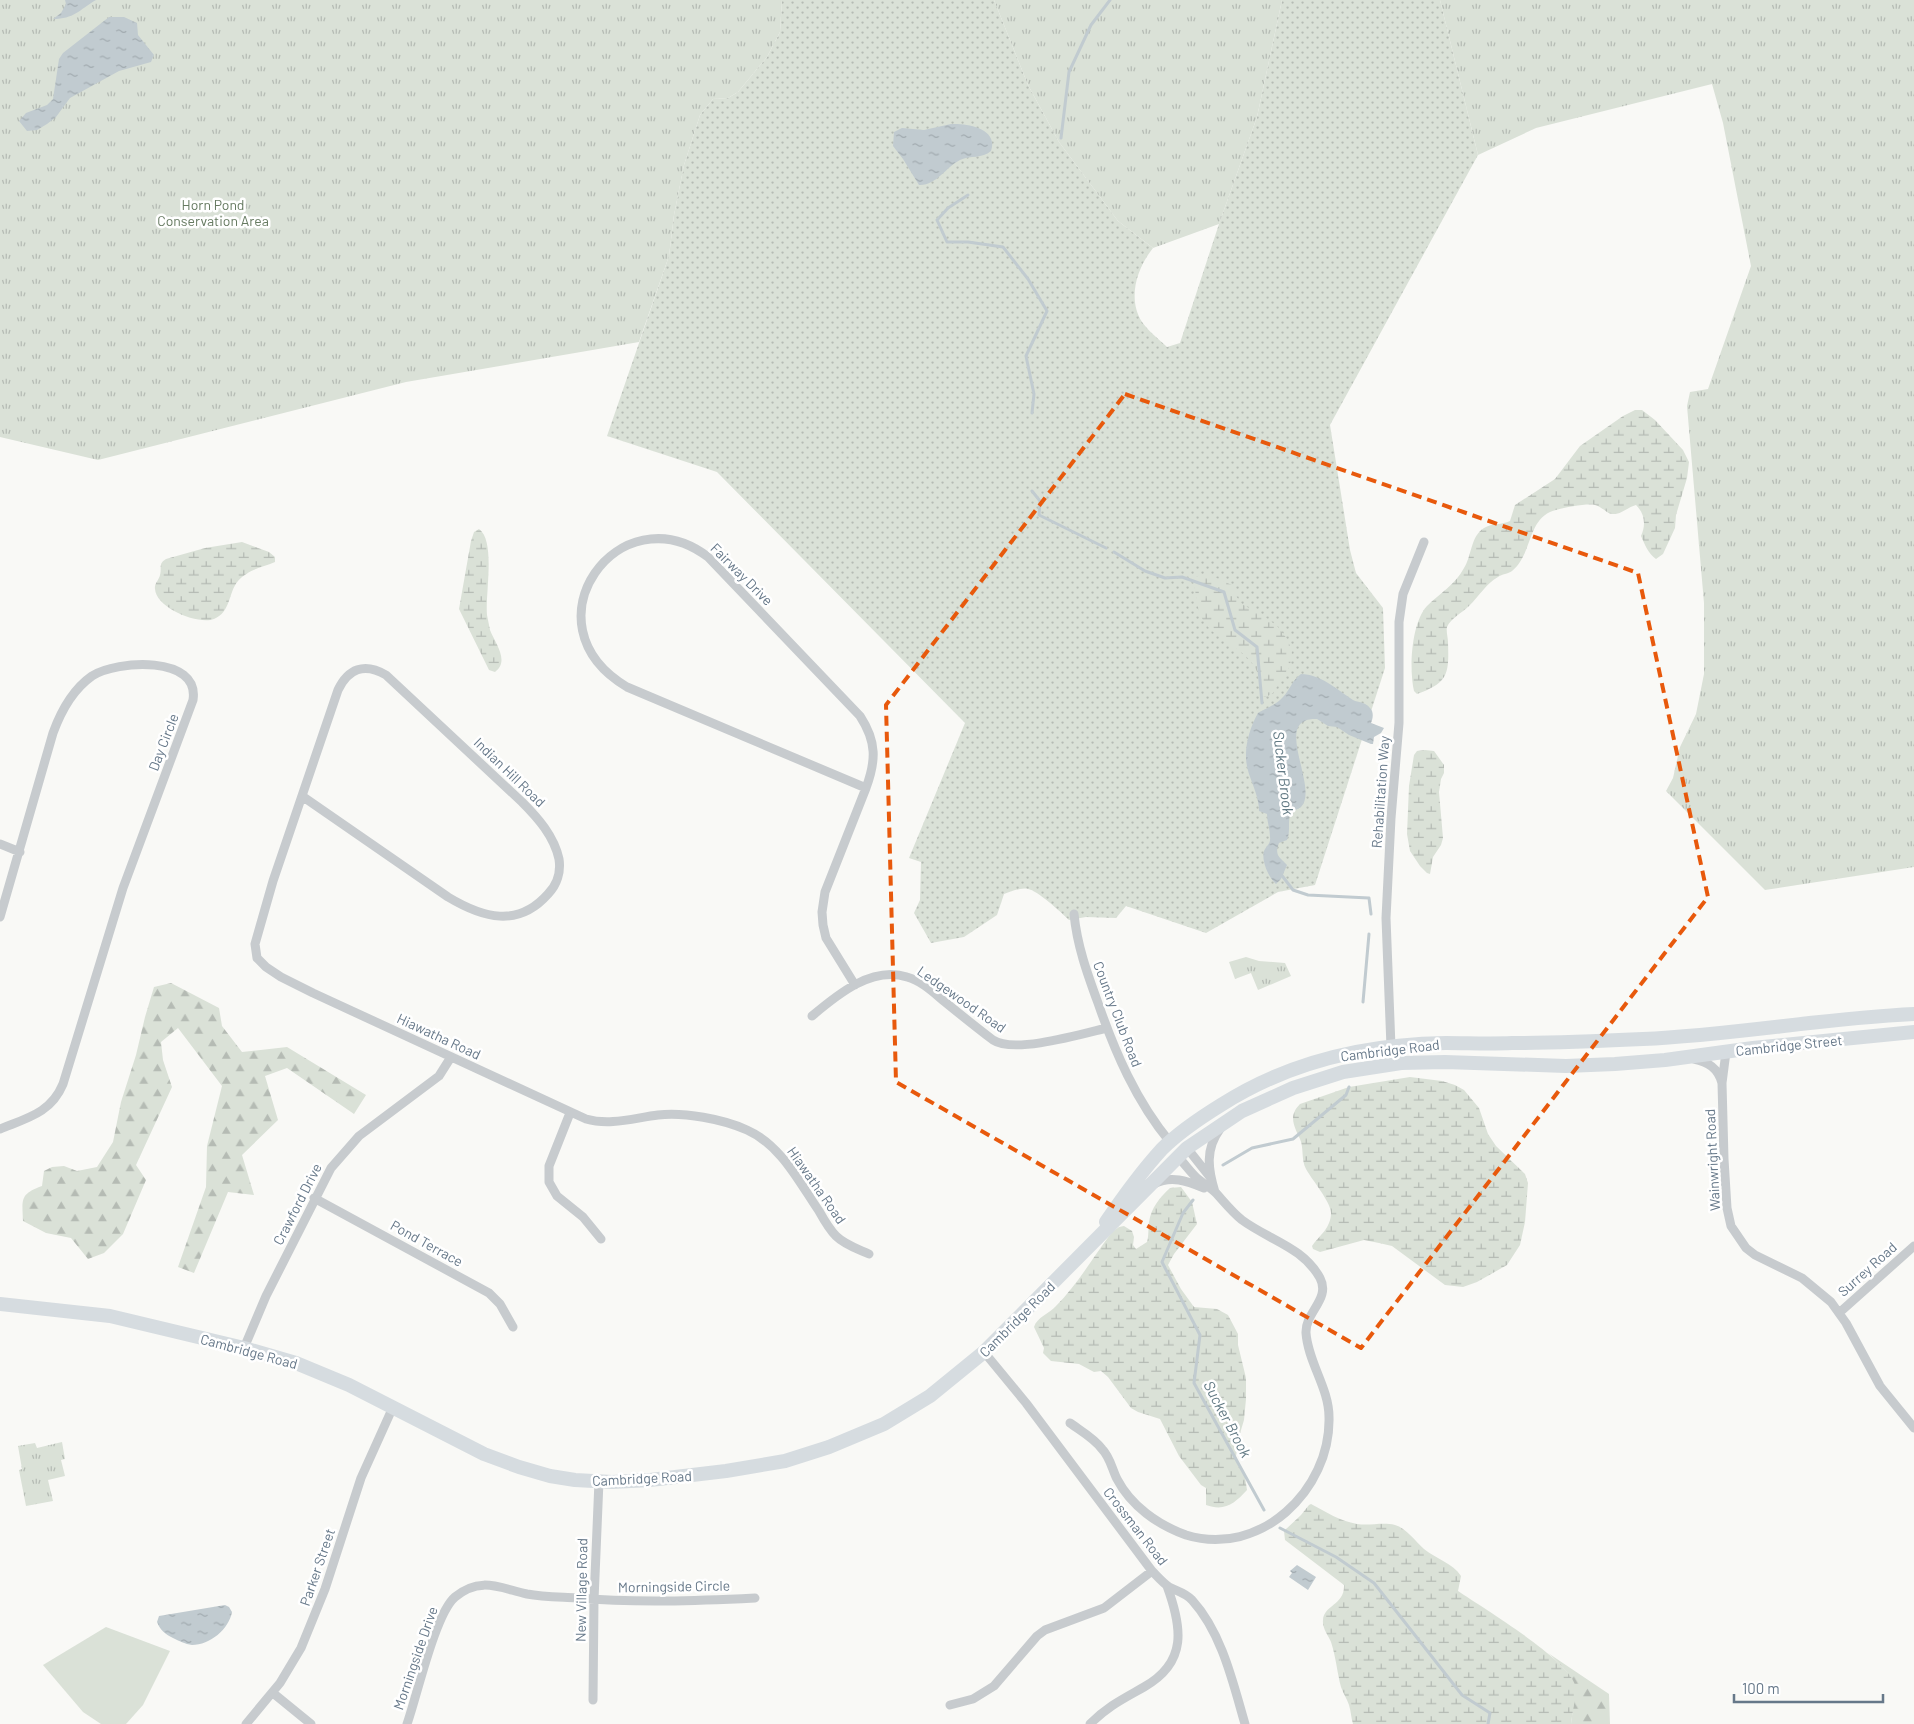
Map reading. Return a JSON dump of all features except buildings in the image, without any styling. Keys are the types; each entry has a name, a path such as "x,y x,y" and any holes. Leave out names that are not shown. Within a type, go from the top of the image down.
{"highway":[{"name":"Cambridge Street","path":"1674,1038 1914,1014"},
{"path":"1828,1022 1831,1041"},
{"name":"Cambridge Street","path":"1665,1060 1914,1032"},
{"name":"Cambridge Road","path":"1090,1246 1144,1170 1170,1142 1204,1116 1249,1088 1270,1077 1307,1063 1365,1050 1445,1043 1674,1038"},
{"path":"1513,1043 1513,1064"},
{"name":"Cambridge Road","path":"0,1304 110,1316 244,1348 296,1363 393,1407 460,1443 504,1462 550,1476 599,1481 650,1480 726,1471 785,1461 820,1451 868,1432 905,1412 945,1386 984,1352 1183,1152 1242,1110 1268,1098 1300,1085 1360,1068 1416,1062 1566,1066 1665,1060"},
{"path":"1170,1142 1183,1152"}],"street":[{"name":"Fairway Drive","path":"855,985 826,938 822,905 825,892 866,788 873,769 874,755 870,735 860,716 708,557 700,551 680,542 652,539 636,542 618,550 597,570 585,592 582,604 583,634 591,654 612,677 627,687 866,788"},
{"name":"Rehabilitation Way","path":"1391,1048 1386,918 1391,818 1400,706 1399,622 1404,594 1424,542"},
{"name":"Day Circle","path":"0,917 53,733 67,702 77,689 101,672 128,666 159,666 170,668 186,676 194,690 193,700 123,888 63,1084 57,1096 44,1109 0,1129"},
{"name":"Indian Hill Road","path":"302,796 448,897 474,911 503,916 521,914 540,903 556,882 559,866 556,850 547,830 535,814 386,675 371,669 359,669"},
{"name":"Hiawatha Road","path":"359,669 347,676 338,690 258,931 255,950 258,960 281,978 570,1113 592,1121 604,1122 663,1115 680,1115 723,1122 747,1130 769,1144 781,1157 835,1236 869,1254"},
{"path":"0,844 20,852"},
{"name":"Country Club Road","path":"1074,914 1081,955 1115,1051 1154,1122 1170,1142"},
{"name":"Ledgewood Road","path":"812,1016 837,995 855,985 886,975 897,975 923,984 993,1040 1004,1045 1042,1042 1107,1028"},
{"name":"Wainwright Road","path":"1726,1052 1722,1083 1726,1202 1731,1226 1752,1253 1802,1278 1823,1294 1846,1323 1880,1386 1914,1428"},
{"name":"Crawford Drive","path":"244,1348 266,1296 330,1168 348,1146 371,1126 437,1077 452,1057"},
{"path":"1665,1060 1693,1059 1704,1061 1714,1068 1720,1076 1722,1083"},
{"path":"1215,1192 1209,1162 1213,1138 1220,1128 1242,1110"},
{"path":"570,1113 549,1166 549,1182 557,1196 583,1218 601,1239"},
{"path":"1183,1152 1211,1179"},
{"path":"1070,1423 1103,1450 1120,1484 1137,1506 1156,1521 1188,1535 1218,1540 1229,1539 1260,1530 1271,1524 1288,1510 1313,1480 1325,1450 1330,1415 1306,1334 1309,1318 1323,1296 1322,1282 1312,1266 1301,1255 1244,1222 1227,1207 1215,1192 1192,1174 1183,1152"},
{"path":"1148,1188 1159,1182 1172,1179 1192,1183 1215,1192"},
{"name":"Pond Terrace","path":"314,1198 489,1293 500,1304 513,1326"},
{"name":"Surrey Road","path":"1839,1313 1914,1246"},
{"name":"Crossman Road","path":"984,1352 1026,1403 1152,1571 1167,1586 1187,1596 1204,1617 1225,1658 1245,1724"},
{"name":"Parker Street","path":"246,1724 273,1693 293,1663 309,1630 325,1589 361,1478 393,1407"},
{"name":"New Village Road","path":"593,1700 594,1600 599,1481"},
{"path":"950,1705 973,1699 994,1686 1031,1643 1045,1630 1104,1608 1152,1571"},
{"name":"Morningside Drive","path":"407,1724 441,1618 448,1604 459,1594 473,1587 488,1584 536,1595 594,1600"},
{"path":"1090,1724 1114,1703 1153,1681 1173,1661 1177,1651 1179,1635 1176,1612 1167,1586"},
{"name":"Morningside Circle","path":"594,1600 665,1602 755,1598"},
{"path":"273,1693 311,1724"}],"highlighted area":[{"path":"1125,394 1638,573 1708,897 1361,1348 896,1082 886,705"}],"green space":[{"name":"Horn Pond Conservation Area","path":"0,0 782,0 780,32 767,57 738,92 728,98 713,99 700,115 684,165 674,215 669,256 639,342 406,382 98,460 0,437"},
{"path":"782,0 994,0 1028,85 1059,142 1118,221 1153,248 1142,265 1139,274 1136,284 1135,303 1142,322 1167,347 1180,343 1257,117 1282,0 1440,0 1478,155 1330,425 1350,550 1356,573 1383,608 1385,668 1315,885 1278,892 1206,933 1126,906 1116,918 1086,917 1069,920 1037,893 1032,890 1022,889 1004,894 997,915 964,937 931,943 914,913 920,900 921,862 909,858 965,723 717,472 607,436 669,256 674,215 684,165 700,115 713,99 728,98 738,92 767,57 780,32"},
{"path":"994,0 1282,0 1257,117 1219,224 1153,248 1118,221 1059,142 1028,85"},
{"path":"1440,0 1914,0 1914,867 1765,890 1666,791 1673,778 1680,747 1696,714 1704,674 1704,603 1687,406 1690,392 1708,389 1751,266 1723,123 1712,84 1536,128 1478,155"},
{"path":"1635,410 1642,410 1655,420 1683,450 1689,462 1687,478 1676,515 1675,528 1663,554 1656,559 1647,549 1641,536 1644,528 1643,516 1636,505 1615,514 1591,505 1573,506 1550,512 1537,524 1523,557 1512,571 1490,583 1449,624 1447,627 1448,662 1445,676 1435,686 1417,694 1414,691 1412,682 1412,659 1418,624 1427,606 1452,584 1460,574 1467,563 1479,532 1487,526 1510,521 1515,505 1555,479 1580,446 1623,416"},
{"path":"479,529 484,535 487,545 489,569 487,615 490,630 501,657 499,668 495,672 489,670 459,609 471,541 474,532"},
{"path":"242,542 269,552 275,557 275,562 251,571 242,577 232,591 224,612 220,616 214,619 198,620 170,608 162,603 157,596 155,585 160,575 161,564 166,559 205,548"},
{"path":"1201,575 1210,575 1234,586 1236,596 1242,604 1268,619 1278,627 1287,639 1292,650 1290,666 1273,693 1266,697 1260,697 1259,677 1254,665 1240,651 1209,628 1203,620 1193,578"},
{"path":"1417,751 1434,751 1444,765 1439,792 1443,838 1433,857 1430,874 1420,866 1410,851 1407,834 1409,786 1414,755"},
{"path":"1246,957 1259,961 1285,963 1291,976 1258,990 1251,973 1235,979 1229,962"},
{"path":"171,983 219,1008 222,1026 242,1052 287,1047 366,1095 354,1114 287,1068 265,1076 278,1120 242,1155 254,1195 228,1192 194,1273 178,1267 206,1187 207,1146 222,1086 178,1028 161,1042 163,1060 172,1087 136,1165 146,1180 123,1234 104,1253 88,1259 71,1238 46,1233 23,1221 22,1207 24,1198 30,1192 42,1186 44,1171 52,1167 64,1166 77,1171 97,1167 113,1142 121,1102 154,987"},
{"path":"1410,1077 1442,1081 1464,1090 1479,1108 1488,1134 1496,1146 1525,1174 1528,1183 1525,1222 1520,1245 1507,1265 1477,1282 1463,1287 1445,1285 1392,1246 1364,1240 1320,1252 1313,1249 1312,1246 1327,1227 1331,1213 1325,1197 1304,1165 1301,1143 1293,1121 1296,1108 1300,1104 1349,1087"},
{"path":"1181,1187 1192,1202 1197,1224 1168,1265 1181,1289 1194,1307 1217,1309 1228,1315 1238,1334 1238,1345 1246,1378 1244,1420 1238,1440 1236,1456 1238,1465 1245,1477 1247,1490 1234,1502 1224,1507 1206,1505 1206,1488 1201,1485 1179,1456 1160,1419 1131,1408 1108,1377 1101,1371 1094,1372 1079,1364 1051,1361 1043,1353 1044,1348 1034,1327 1040,1318 1064,1298 1112,1232 1124,1226 1132,1231 1134,1237 1133,1245 1136,1249 1147,1242 1150,1217 1156,1203 1170,1188"},
{"path":"62,1442 65,1459 61,1460 65,1476 48,1480 53,1501 26,1506 19,1470 22,1469 18,1446 35,1443 37,1448"},
{"path":"1311,1504 1351,1523 1395,1525 1407,1532 1424,1549 1454,1568 1461,1576 1458,1591 1541,1648 1569,1674 1575,1685 1571,1724 1353,1724 1349,1705 1341,1687 1333,1648 1323,1623 1324,1615 1341,1597 1344,1585 1285,1540 1284,1531"},
{"path":"106,1627 170,1651 143,1705 126,1724 101,1724 83,1712 43,1665"},
{"path":"1548,1653 1609,1694 1610,1724 1571,1724 1574,1700 1573,1684 1565,1670"}],"water":[{"path":"65,0 96,0 71,16 53,19 61,13 66,4"},
{"path":"109,17 124,17 137,23 138,35 154,55 151,62 119,71 70,98 56,117 47,124 37,130 27,131 19,121 26,113 47,105 53,99 59,59 63,53"},
{"path":"951,124 972,126 986,132 992,143 991,151 984,155 960,160 936,179 919,185 893,146 894,132 902,128 924,130"},
{"path":"1301,674 1322,680 1353,700 1366,704 1372,711 1371,723 1384,728 1381,733 1374,737 1373,744 1371,744 1349,735 1337,727 1328,726 1317,719 1306,720 1298,727 1296,736 1297,748 1303,775 1305,799 1301,807 1291,812 1287,840 1279,843 1277,854 1287,865 1281,879 1276,884 1268,874 1263,855 1270,839 1267,814 1259,811 1257,797 1247,766 1246,751 1251,727 1258,713 1280,700 1295,679"},
{"path":"1297,1565 1316,1577 1308,1590 1289,1577 1292,1573 1290,1571"},
{"path":"225,1605 232,1612 223,1630 212,1639 199,1644 187,1644 170,1636 161,1630 157,1622 159,1616"}],"waterway":[{"name":"Sucker Brook","path":"1061,138 1069,72 1091,25 1110,0"},
{"name":"Sucker Brook","path":"968,195 948,208 937,220 947,242 968,242 1003,247 1028,279 1047,311 1026,356 1034,394 1032,413"},
{"name":"Sucker Brook","path":"1032,491 1040,501 1039,515 1106,548"},
{"name":"Sucker Brook","path":"1114,552 1145,571 1165,578 1182,577 1224,592 1235,630 1257,647 1262,703"},
{"name":"Sucker Brook","path":"1280,873 1293,890 1308,895 1369,898 1371,914"},
{"name":"Sucker Brook","path":"1363,1002 1369,934"},
{"name":"Sucker Brook","path":"1223,1165 1252,1148 1293,1139 1346,1095 1349,1087"},
{"name":"Sucker Brook","path":"1193,1200 1183,1213 1162,1262 1200,1335 1194,1383 1264,1510"},
{"name":"Sucker Brook","path":"1280,1528 1336,1557 1374,1583 1462,1695 1490,1713 1488,1724"}]}
